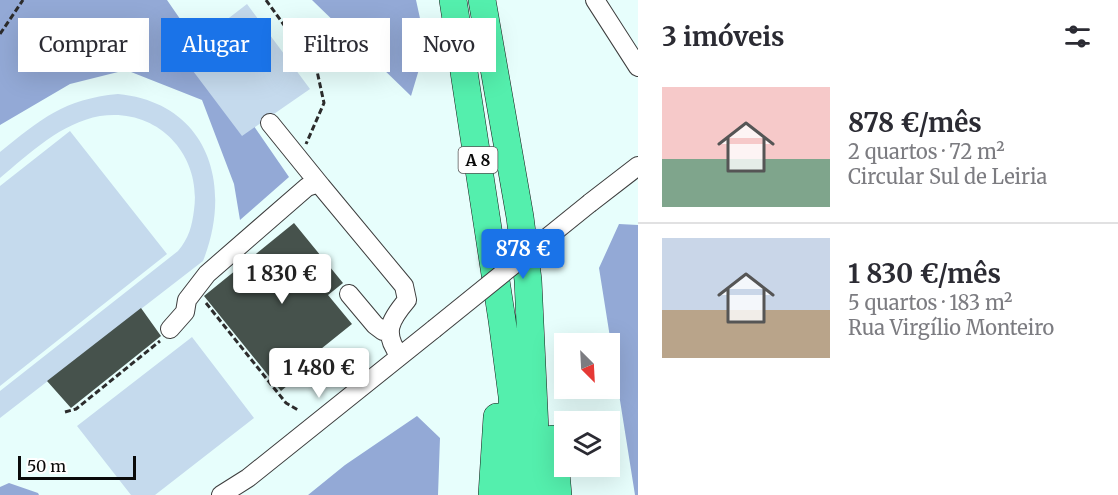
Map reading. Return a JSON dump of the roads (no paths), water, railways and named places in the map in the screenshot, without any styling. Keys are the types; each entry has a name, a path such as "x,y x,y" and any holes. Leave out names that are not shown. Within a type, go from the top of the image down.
{"highway":[{"name":"A 8","path":"453,0 512,396 514,495"},
{"name":"A 8","path":"482,0 520,217 531,319 538,495"},
{"path":"531,319 543,342 558,495"},
{"path":"492,495 502,320"}],"street":[{"path":"595,0 638,67"},
{"path":"270,123 404,286 407,300 390,323 389,332 395,350 400,356"},
{"path":"222,495 248,478 638,166"},
{"path":"170,328 182,318 187,300 207,274 307,187 316,184 321,186"},
{"path":"349,294 375,325 384,331"}]}
